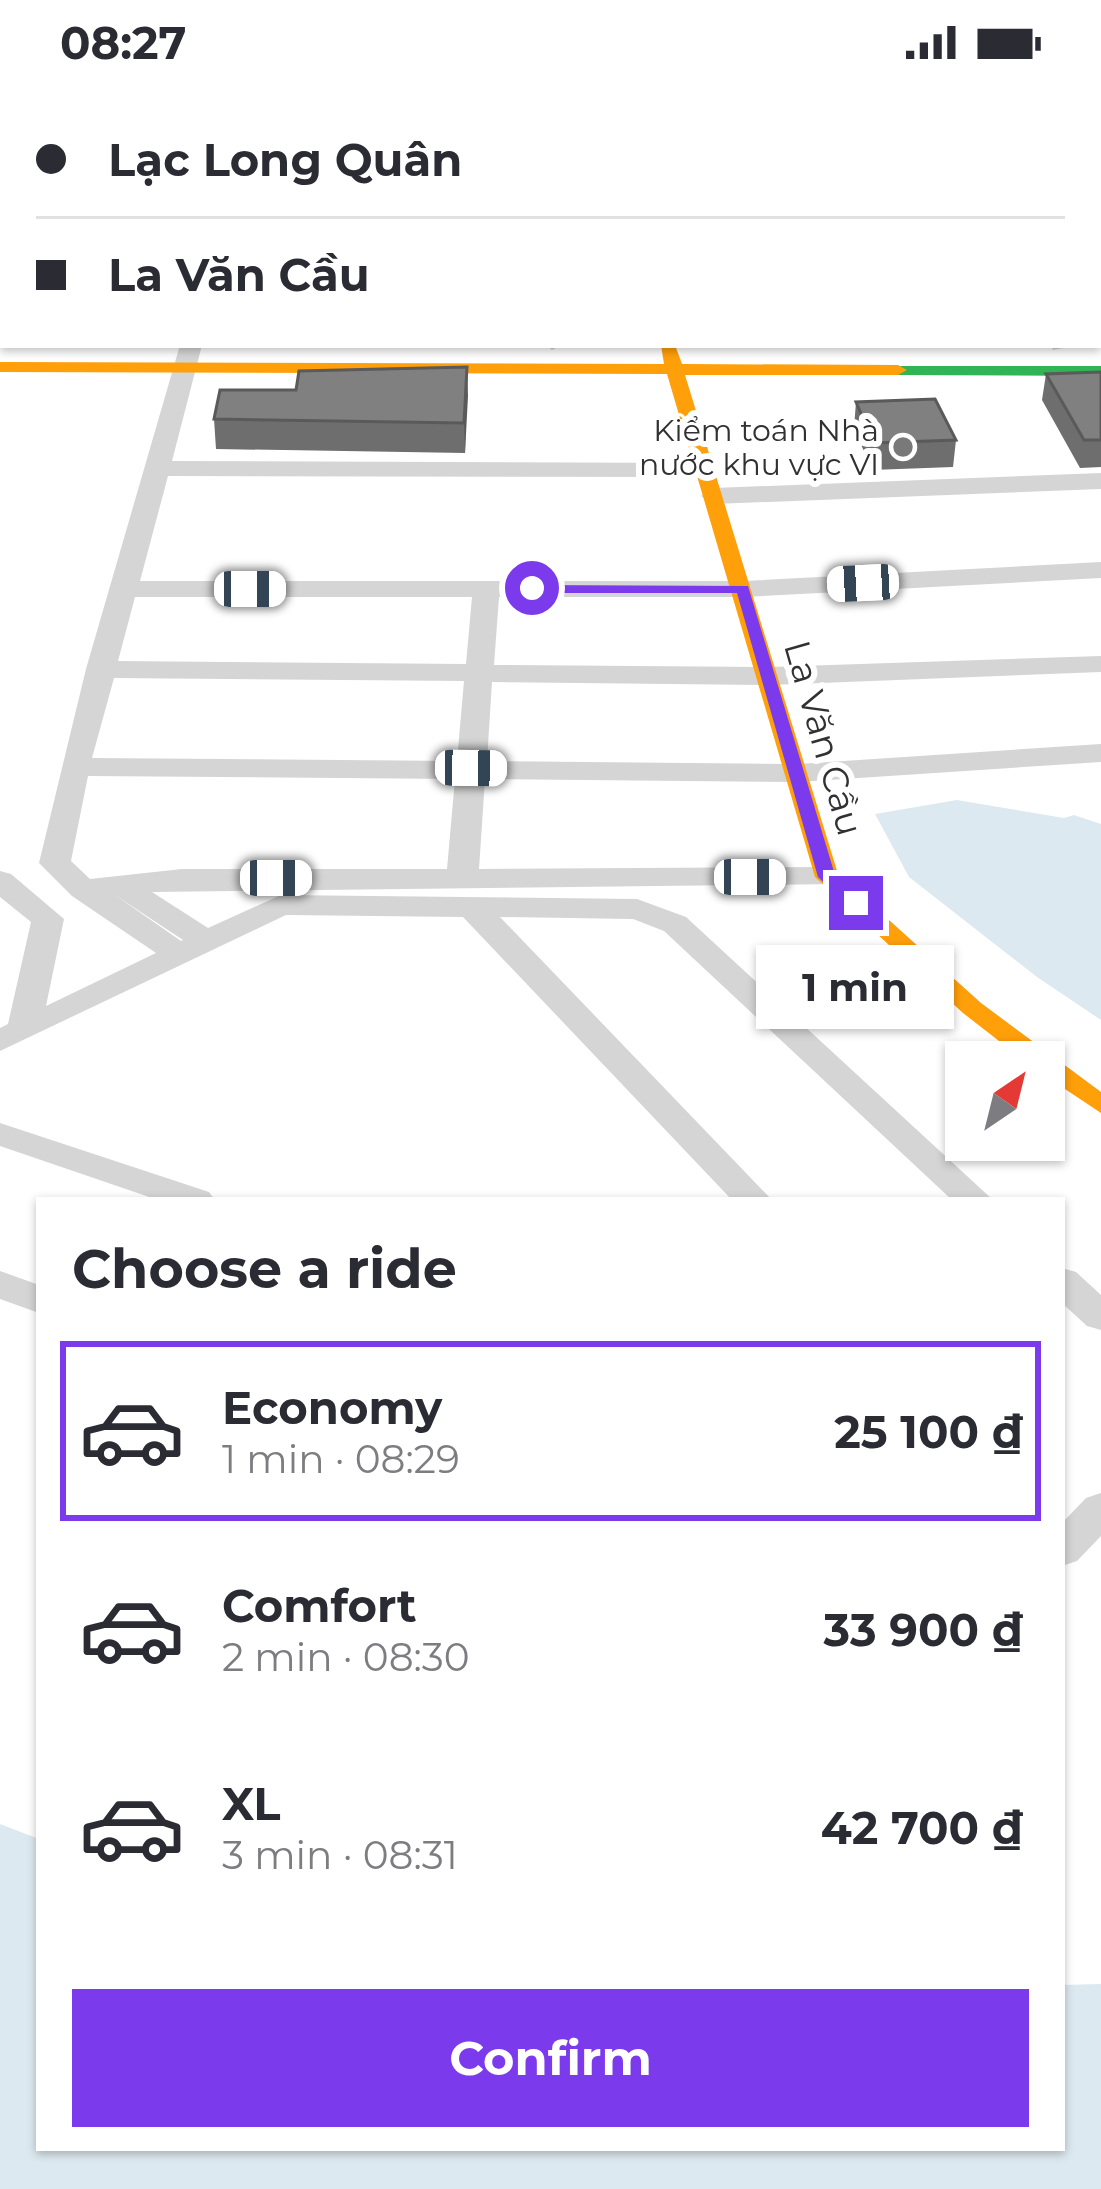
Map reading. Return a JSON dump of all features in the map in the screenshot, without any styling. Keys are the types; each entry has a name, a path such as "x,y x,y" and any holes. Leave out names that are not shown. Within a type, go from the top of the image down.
{"street":[{"path":"54,348 1101,371"},
{"path":"0,368 190,353 449,348"},
{"path":"572,348 670,358 992,348"},
{"path":"190,353 74,766 55,863 83,889 191,947"},
{"name":"La Văn Cầu","path":"670,358 770,676 827,877 972,1008 1016,1041"},
{"path":"159,468 709,483 1101,481"},
{"path":"122,589 743,589 1098,577"},
{"path":"486,588 465,891 749,1197"},
{"path":"100,669 770,676 1101,664"},
{"path":"74,766 798,772 1101,753"},
{"path":"12,1035 191,947 293,904 465,891 827,877"},
{"path":"83,889 182,879 465,891 658,914 675,924 971,1197"},
{"path":"0,881 48,920 12,1035"},
{"path":"122,886 191,947"},
{"name":"La Văn Cầu","path":"1065,1078 1101,1106"},
{"path":"0,1134 187,1197"},
{"path":"0,1284 36,1299"},
{"path":"1065,1284 1101,1317"},
{"path":"1065,1547 1101,1509"}],"shaded area":[{"path":"957,800 1064,818 1074,815 1101,824 1101,1020 1037,977 909,877 875,814"},
{"path":"0,1824 36,1838 36,2151 1065,2151 1065,1985 1101,1984 1101,2189 0,2189"}],"building":[{"path":"467,367 464,423 214,419 220,390 296,390 299,371"},
{"path":"1101,372 1101,440 1084,440 1046,374"},
{"path":"935,399 956,440 874,443 856,402"}],"traffic: fast":[{"path":"898,370 1101,371"}],"traffic: slow":[{"path":"668,348 827,877 1015,1041"},
{"path":"0,367 898,370"},
{"path":"1065,1078 1101,1105"}],"place":[{"name":"Kiểm toán Nhà nước khu vực VI","path":"903,447"}],"route":[{"path":"532,588 743,589 827,877 856,903"}]}
